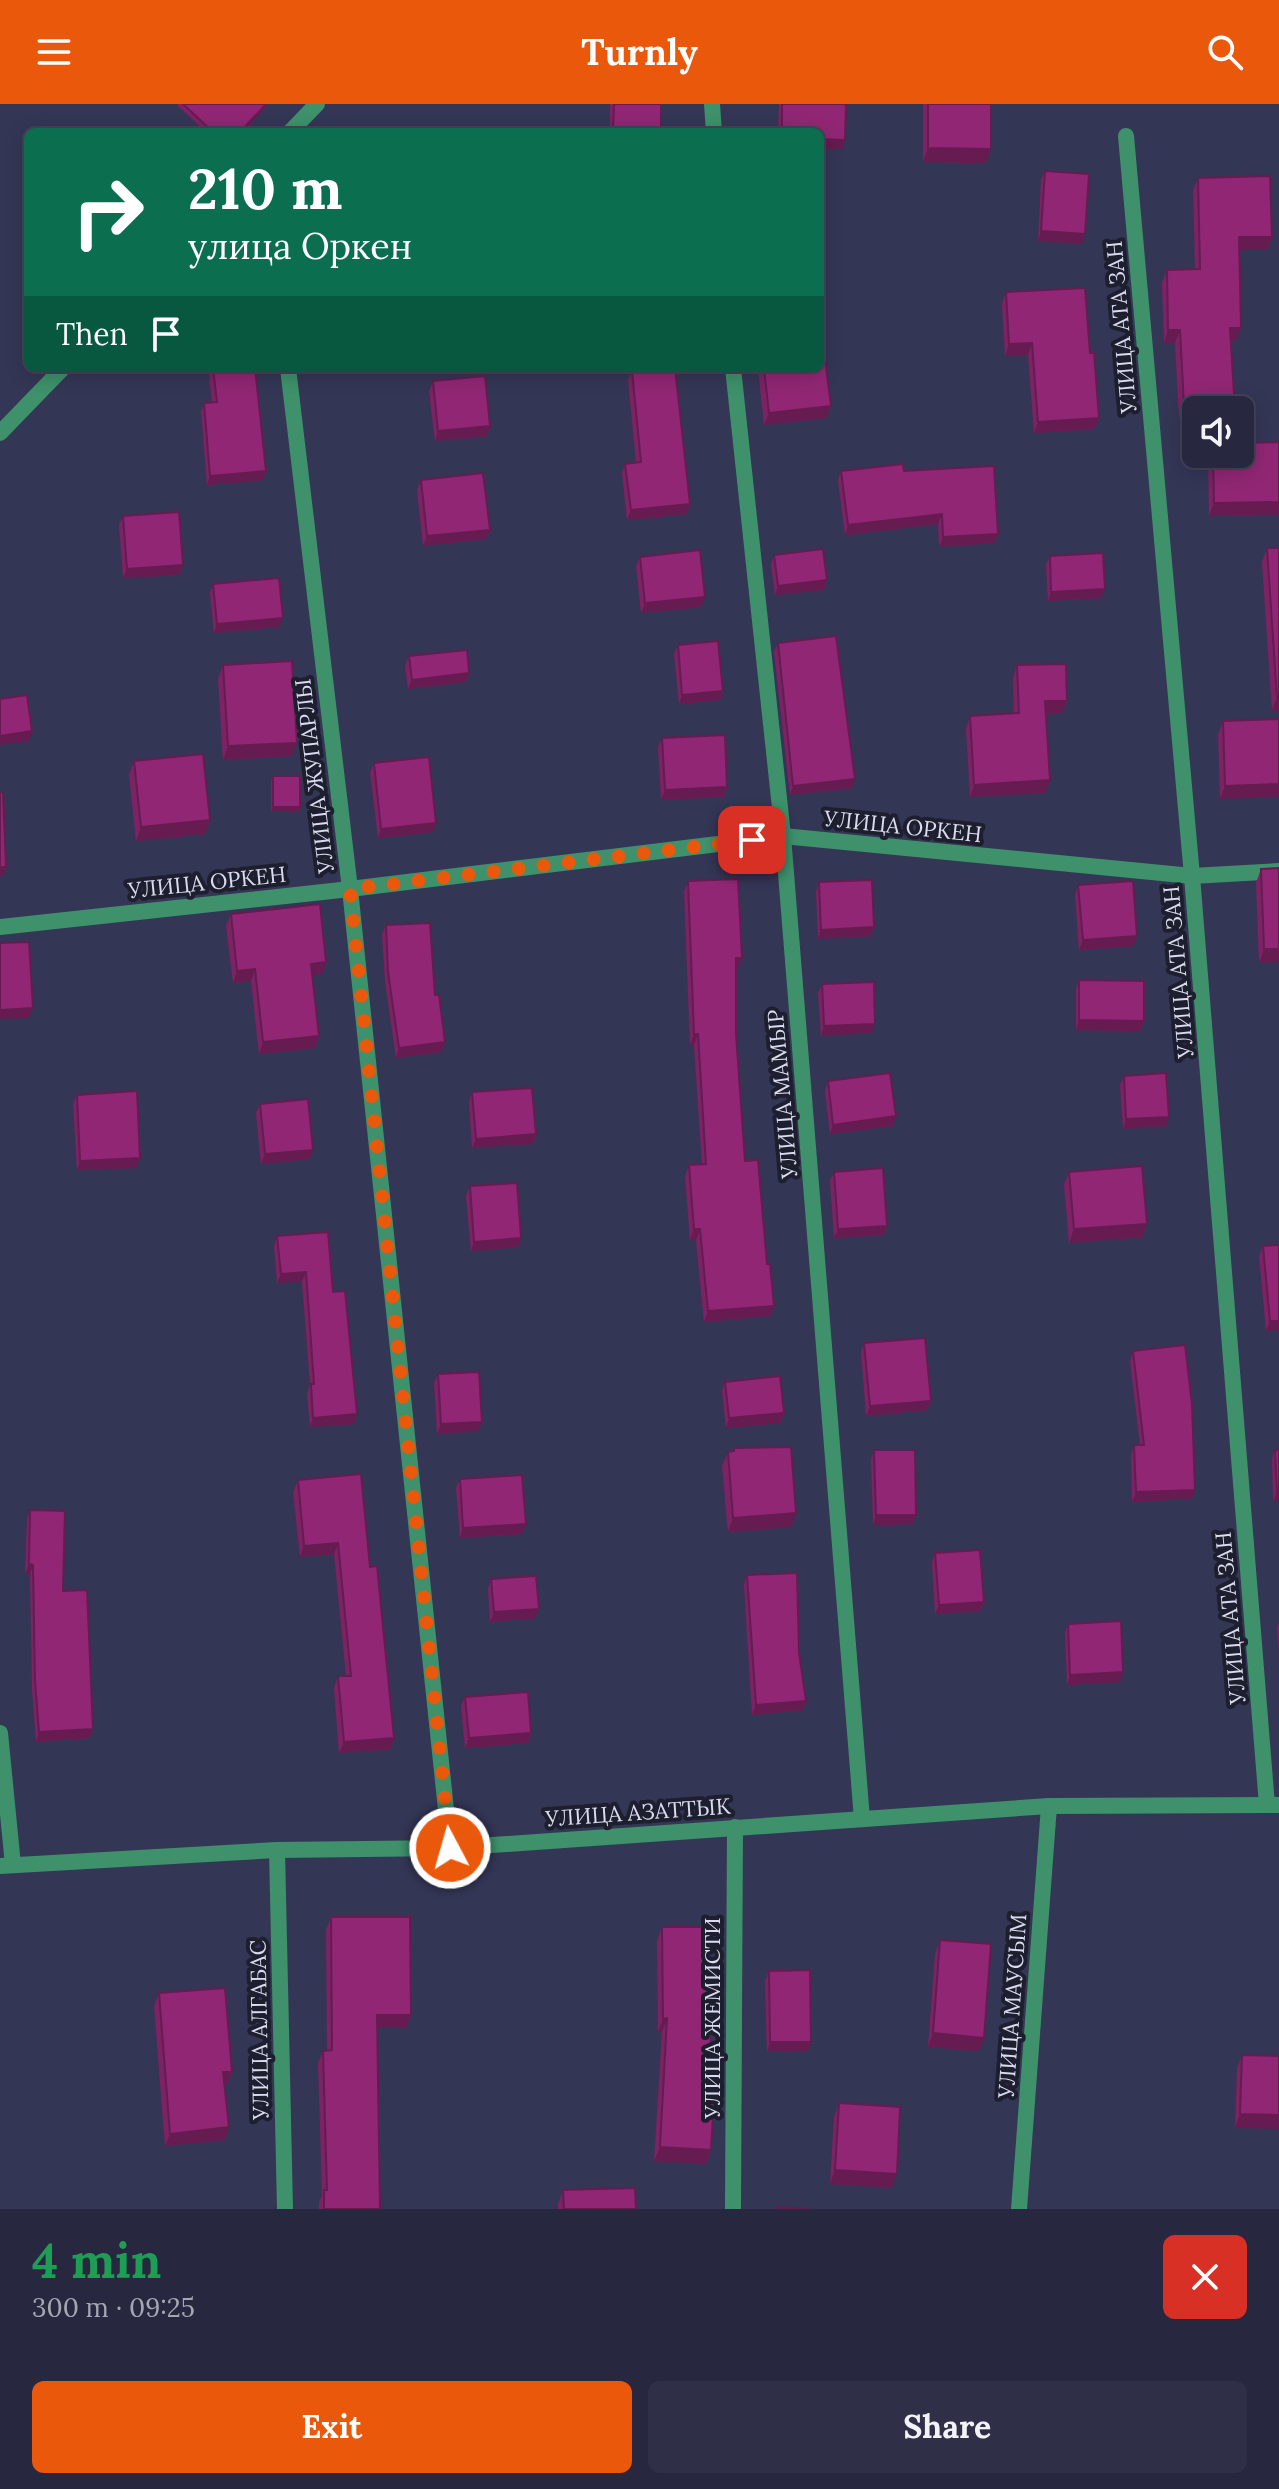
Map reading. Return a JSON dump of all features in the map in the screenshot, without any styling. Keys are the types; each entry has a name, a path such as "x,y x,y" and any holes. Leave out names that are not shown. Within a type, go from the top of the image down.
{"street":[{"path":"294,128 317,104"},
{"path":"712,104 714,128"},
{"name":"УЛИЦА АТА ЗАН","path":"1126,136 1273,1805"},
{"path":"0,433 59,372"},
{"name":"УЛИЦА ЖУПАРЛЫ","path":"288,372 350,889 450,1848"},
{"name":"УЛИЦА МАМЫР","path":"733,372 783,836 862,1819"},
{"name":"УЛИЦА ОРКЕН","path":"0,927 350,889 783,836 1192,876 1279,871"},
{"path":"0,1733 6,1866"},
{"name":"УЛИЦА АЗАТТЫК","path":"6,1866 277,1850 450,1848 1049,1806 1273,1805"},
{"name":"УЛИЦА МАУСЫМ","path":"1019,2209 1049,1806"},
{"name":"УЛИЦА ЖЕМИСТИ","path":"733,2209 735,1827"},
{"name":"УЛИЦА АЛГАБАС","path":"277,1850 285,2209"}],"building":[{"path":"183,104 266,104 244,128 209,128"},
{"path":"614,104 661,104 661,128 613,128"},
{"path":"782,104 846,104 845,140 824,139 824,128 782,128"},
{"path":"928,104 991,104 991,149 928,148"},
{"path":"1045,171 1089,174 1085,234 1041,231"},
{"path":"1270,176 1272,237 1239,237 1241,328 1230,328 1234,396 1183,396 1180,330 1168,330 1167,270 1200,269 1198,178"},
{"path":"1085,288 1099,418 1038,422 1032,343 1009,344 1006,292"},
{"path":"824,351 831,406 769,413 764,372 824,372"},
{"path":"213,372 255,372 266,471 210,476 204,403 217,402"},
{"path":"632,372 675,372 690,504 631,510 625,464 641,462"},
{"path":"485,376 490,426 438,431 433,381"},
{"path":"1279,442 1279,502 1214,503 1213,468 1254,468 1254,443"},
{"path":"903,464 904,471 994,466 998,534 943,537 942,514 848,525 841,471"},
{"path":"483,473 490,530 427,536 421,480"},
{"path":"179,512 183,565 127,569 123,516"},
{"path":"1267,548 1279,548 1279,697 1277,697"},
{"path":"823,549 827,580 778,586 774,555"},
{"path":"700,550 705,597 645,603 640,557"},
{"path":"1103,553 1105,589 1051,592 1050,556"},
{"path":"279,578 283,618 217,624 213,584"},
{"path":"836,636 855,779 793,786 778,643"},
{"path":"718,641 723,691 682,695 678,645"},
{"path":"467,650 469,673 412,680 409,656"},
{"path":"292,661 297,743 228,746 223,665"},
{"path":"1066,664 1067,701 1045,701 1050,780 974,785 970,716 1019,713 1017,665"},
{"path":"27,695 32,731 0,736 0,699"},
{"path":"1279,719 1279,784 1225,786 1223,721"},
{"path":"725,735 727,787 665,790 662,738"},
{"path":"203,754 210,820 141,827 134,761"},
{"path":"429,757 436,823 381,829 374,763"},
{"path":"273,776 300,776 300,807 273,807"},
{"path":"0,792 3,792 6,867 0,867"},
{"path":"1279,868 1279,949 1264,949 1261,869"},
{"path":"738,879 742,958 736,958 736,1034 745,1161 758,1160 774,1306 708,1311 700,1229 694,1229 689,1165 706,1164 698,1034 694,1034 688,881"},
{"path":"872,880 874,927 821,930 819,882"},
{"path":"1133,881 1137,936 1083,940 1078,885"},
{"path":"320,904 326,962 311,964 319,1036 263,1042 255,969 237,971 231,914"},
{"path":"430,923 435,995 439,995 445,1042 399,1048 388,972 386,925"},
{"path":"29,942 33,1008 0,1010 0,943"},
{"path":"1079,980 1144,981 1144,1021 1079,1020"},
{"path":"874,982 875,1024 824,1026 822,984"},
{"path":"890,1073 896,1116 833,1125 828,1081"},
{"path":"1166,1073 1169,1117 1126,1119 1124,1076"},
{"path":"532,1088 536,1134 476,1139 472,1092"},
{"path":"137,1091 140,1158 80,1161 77,1095"},
{"path":"308,1099 313,1150 265,1154 260,1104"},
{"path":"1142,1166 1147,1224 1074,1229 1069,1172"},
{"path":"883,1168 887,1226 838,1229 834,1172"},
{"path":"517,1183 521,1238 474,1242 470,1186"},
{"path":"328,1232 333,1292 345,1291 357,1414 313,1418 311,1384 314,1384 306,1272 281,1274 277,1236"},
{"path":"1279,1245 1279,1321 1270,1321 1263,1246"},
{"path":"925,1338 931,1401 870,1406 864,1343"},
{"path":"1185,1345 1192,1404 1195,1490 1136,1492 1134,1445 1144,1445 1133,1351"},
{"path":"479,1372 482,1422 441,1424 438,1374"},
{"path":"780,1376 784,1413 729,1418 725,1382"},
{"path":"791,1447 796,1513 733,1518 728,1452 734,1451 734,1448"},
{"path":"874,1450 915,1450 916,1515 876,1515"},
{"path":"1275,1450 1279,1450 1277,1492"},
{"path":"361,1474 370,1567 377,1566 394,1738 344,1742 338,1676 351,1676 338,1543 304,1546 298,1480"},
{"path":"522,1475 526,1524 463,1528 460,1479"},
{"path":"30,1510 65,1511 63,1591 87,1590 93,1729 39,1732 33,1565 29,1564"},
{"path":"980,1550 984,1602 939,1605 935,1553"},
{"path":"797,1573 799,1653 806,1701 756,1705 747,1575"},
{"path":"536,1576 539,1609 494,1612 491,1579"},
{"path":"1121,1621 1123,1672 1070,1675 1068,1624"},
{"path":"528,1692 531,1733 469,1738 465,1697"},
{"path":"331,1917 410,1917 411,2015 377,2015 380,2209 324,2209 324,2190 327,2190 323,2051 332,2050"},
{"path":"662,1927 708,1927 711,2049 717,2049 711,2150 660,2147 667,2018 663,2019"},
{"path":"940,1940 991,1944 984,2038 933,2033"},
{"path":"810,1970 811,2042 770,2042 769,1971"},
{"path":"225,1988 232,2072 223,2072 229,2127 170,2134 159,1993"},
{"path":"1242,2055 1279,2056 1279,2115 1240,2114"},
{"path":"839,2103 900,2107 897,2174 835,2170"},
{"path":"635,2188 636,2209 564,2209 563,2190"}],"route":[{"path":"450,1848 350,889 752,840"}]}
